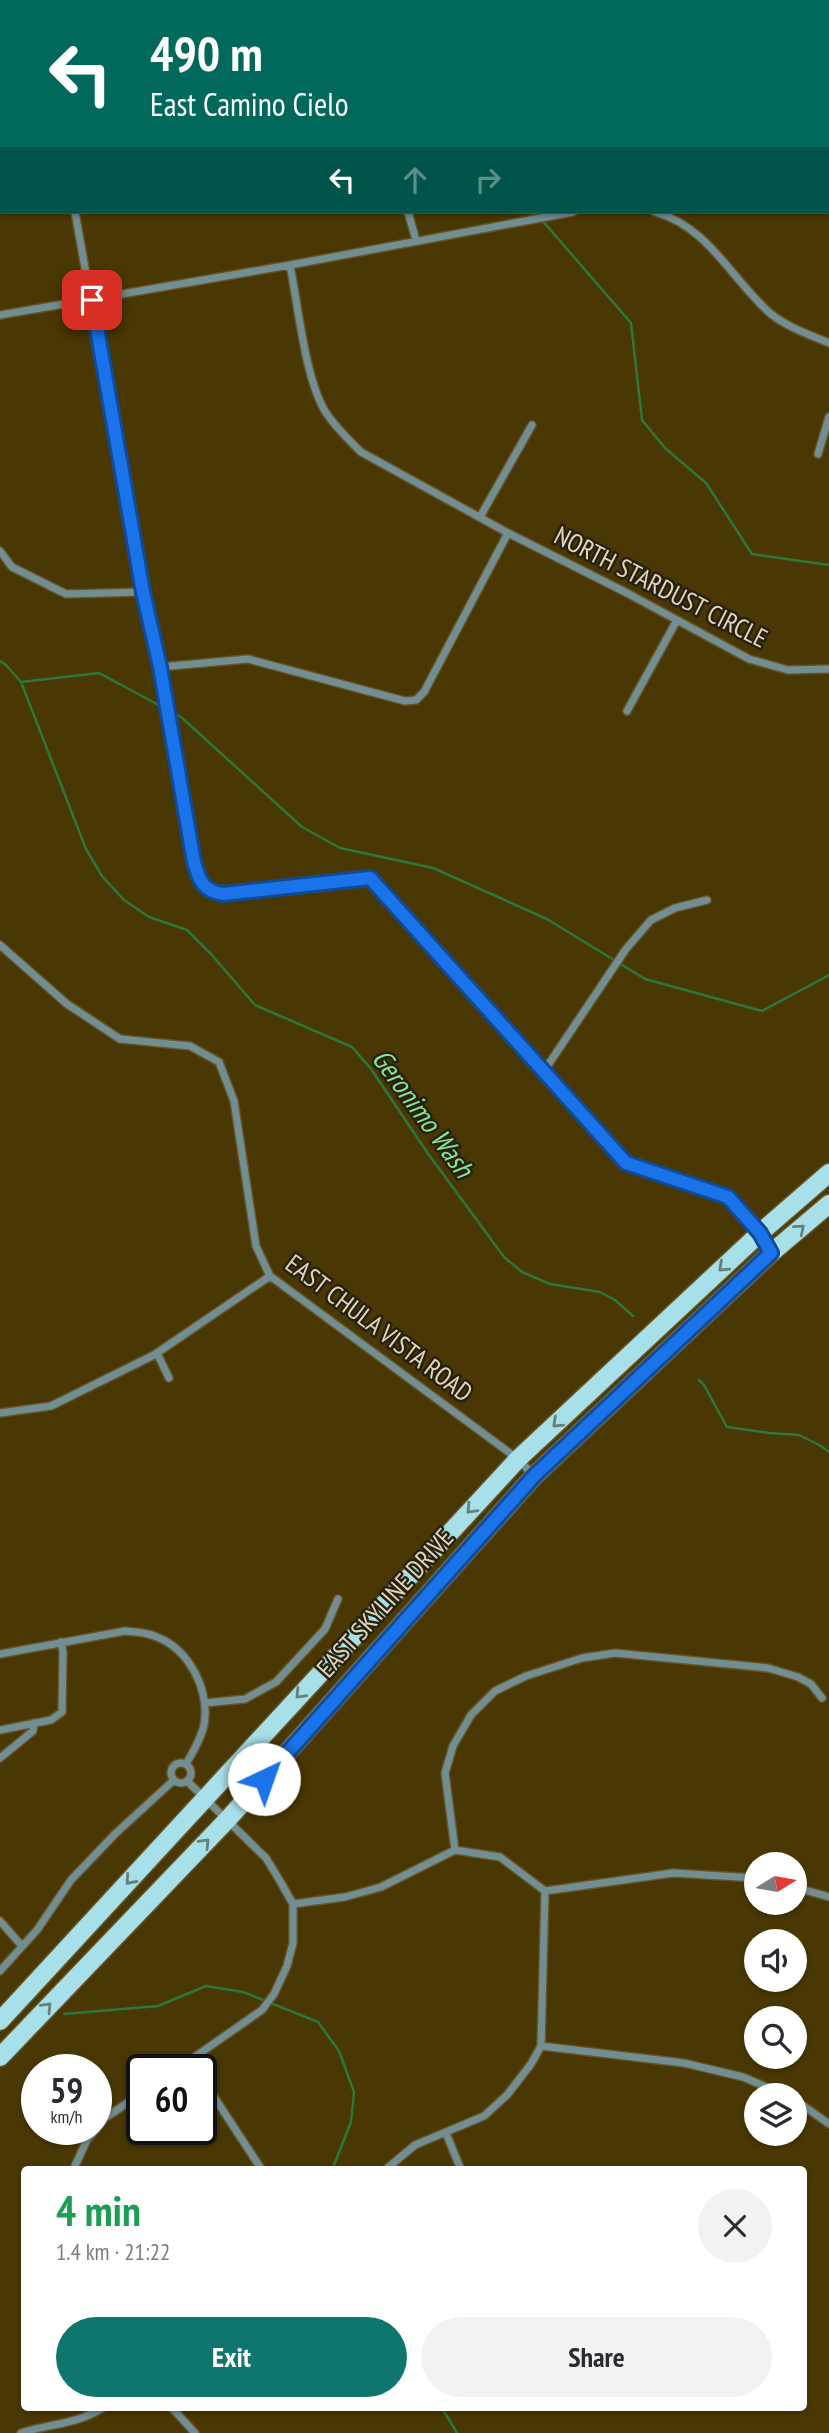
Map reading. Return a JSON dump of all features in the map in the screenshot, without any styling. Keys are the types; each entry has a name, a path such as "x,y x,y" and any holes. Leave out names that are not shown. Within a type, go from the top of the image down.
{"main road":[{"name":"EAST SKYLINE DRIVE","path":"0,2021 518,1459 760,1233 829,1173"},
{"name":"EAST SKYLINE DRIVE","path":"0,2057 228,1819 534,1476 771,1253 829,1205"}],"street":[{"path":"75,214 194,862 198,876 207,890 223,894 370,878 626,1163 728,1197 760,1233 771,1253"},
{"path":"408,214 415,240"},
{"path":"0,315 290,265 562,214"},
{"path":"662,214 670,216 700,235 772,314 829,343"},
{"name":"NORTH STARDUST CIRCLE","path":"290,265 313,385 325,410 341,433 361,452 508,533 749,659 788,670 829,669"},
{"path":"818,454 829,417"},
{"path":"480,517 532,425"},
{"path":"160,667 248,659 405,701 416,700 424,692 508,533"},
{"path":"0,551 12,567 66,594 143,592"},
{"path":"627,711 677,620"},
{"path":"544,1071 626,949 651,920 674,908 707,900"},
{"name":"EAST CHULA VISTA ROAD","path":"0,945 67,1004 120,1039 191,1046 219,1062 234,1101 256,1245 270,1276 518,1459 534,1476"},
{"path":"0,1413 51,1406 157,1353 270,1276"},
{"path":"157,1353 169,1378"},
{"path":"205,1703 245,1699 276,1682 325,1629 338,1599"},
{"path":"0,1654 125,1631 158,1637 175,1648 194,1670 203,1689 204,1726 186,1764"},
{"path":"0,1730 51,1720 62,1712 61,1642"},
{"path":"455,1850 445,1773 453,1746 471,1715 495,1691 526,1676 582,1658 615,1653 768,1668 811,1684 822,1698"},
{"path":"0,1758 33,1731 34,1723"},
{"path":"186,1764 191,1772 187,1781 182,1783 174,1780 171,1774 174,1766 186,1764"},
{"path":"0,1971 37,1930 71,1880 115,1834 174,1780"},
{"path":"187,1781 266,1858 293,1904 293,1943 287,1966 274,1994 262,2010 201,2054"},
{"path":"293,1904 345,1897 381,1887 455,1850 500,1857 545,1891 673,1873 744,1877"},
{"path":"390,2166 415,2145 484,2116 508,2095 531,2064 541,2046 545,1891"},
{"path":"807,1891 829,1897"},
{"path":"0,1921 22,1946"},
{"path":"541,2046 684,2063 757,2083"},
{"path":"217,2101 259,2166"},
{"path":"807,2108 829,2124"},
{"path":"446,2133 459,2166"},
{"path":"75,2166 85,2145"},
{"path":"21,2433 76,2420 96,2411"},
{"path":"175,2411 195,2433"}],"waterway":[{"path":"537,214 631,323 642,420 665,448 706,483 752,554 829,565"},
{"name":"Geronimo Wash","path":"0,661 21,682 86,849 102,876 124,900 149,917 187,930 255,1005 352,1047 371,1069 429,1155 504,1257 522,1272 550,1284 600,1292 615,1300 633,1316"},
{"path":"21,682 99,673 181,717 302,827 340,848 433,868 547,919 645,979 762,1011 829,975"},
{"name":"Geronimo Wash","path":"699,1380 727,1427 799,1435 829,1452"},
{"path":"64,2014 158,2006 206,1986 243,1992 318,2022 339,2051 354,2092 351,2122 334,2166"},
{"path":"444,2411 457,2433"}],"route":[{"path":"92,300 143,592 160,667 194,862 202,884 207,890 223,894 370,878 626,1163 728,1197 760,1233 771,1253 534,1476 264,1779"}]}
